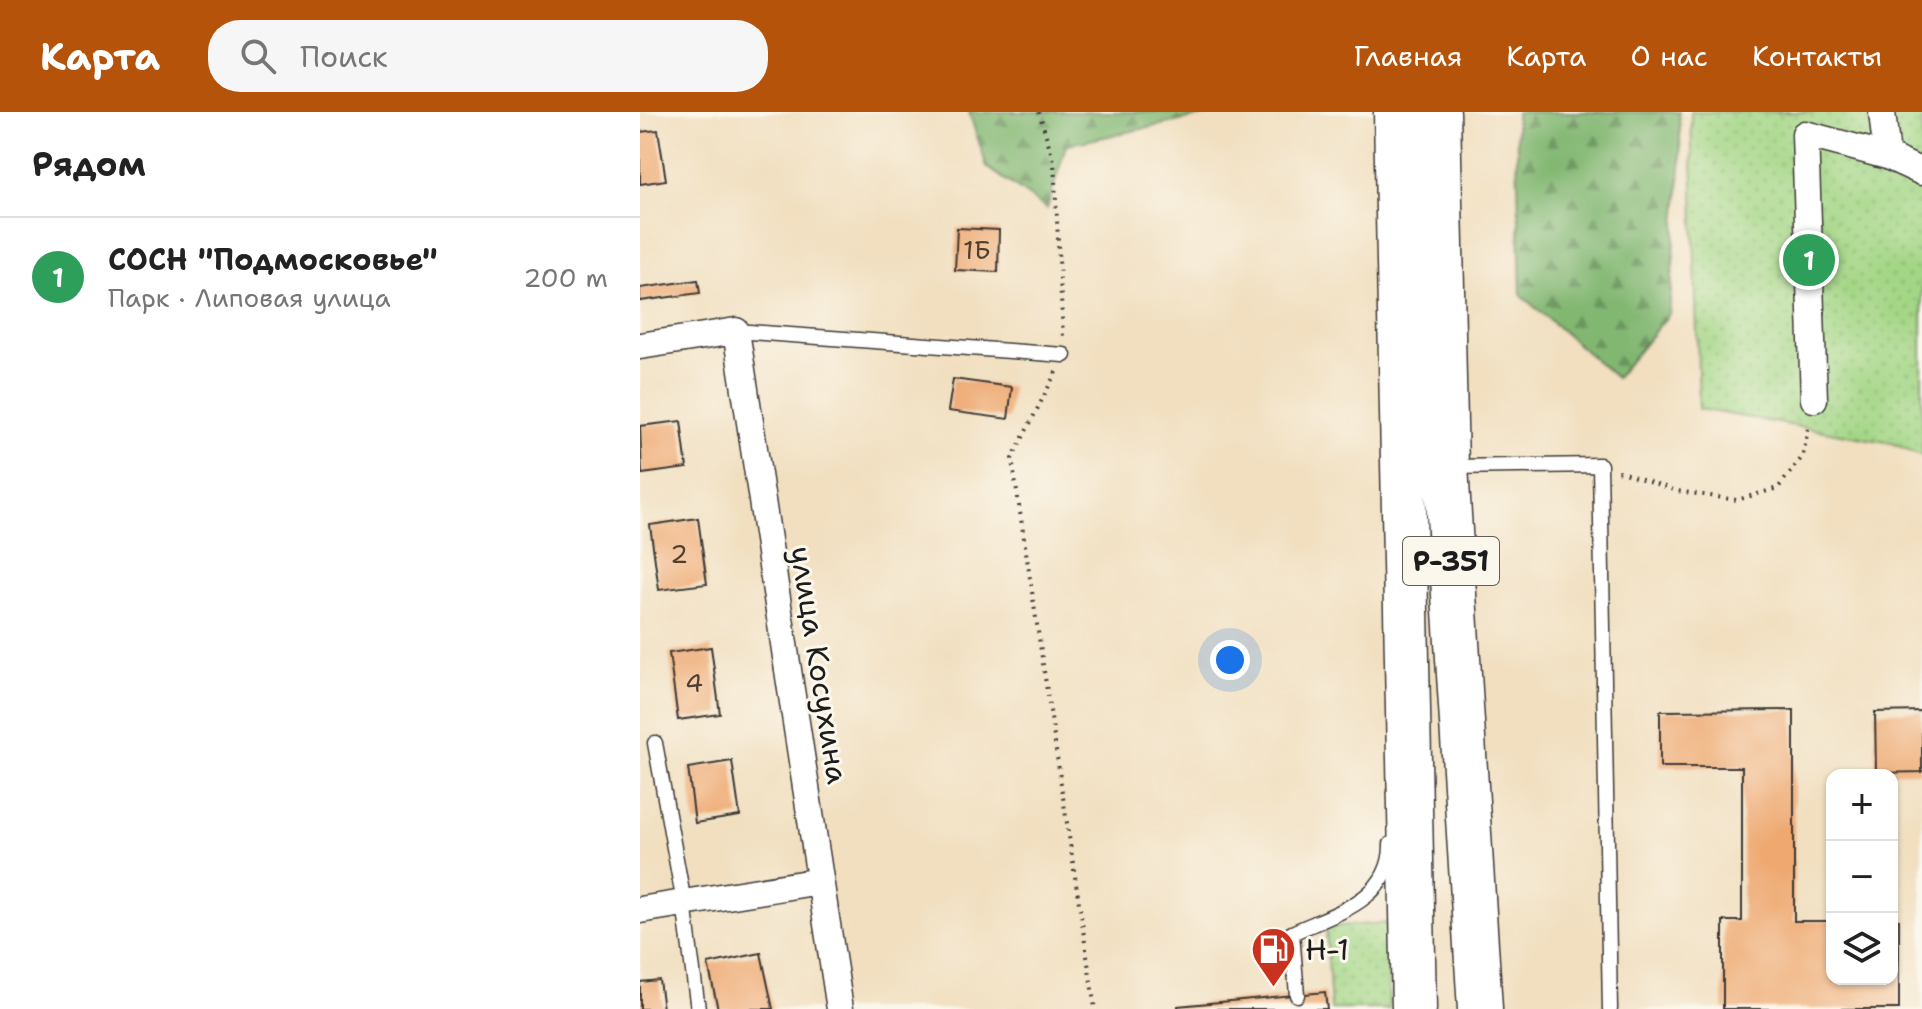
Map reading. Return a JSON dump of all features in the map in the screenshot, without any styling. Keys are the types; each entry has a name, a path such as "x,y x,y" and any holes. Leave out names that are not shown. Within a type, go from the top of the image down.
{"highway":[{"name":"Р-351","path":"1396,112 1400,674 1414,1009"},
{"name":"Р-351","path":"1438,112 1446,467 1480,1009"}],"street":[{"path":"1882,112 1887,156"},
{"path":"1814,399 1805,134 1887,156 1922,172"},
{"path":"640,346 736,331"},
{"name":"улица Косухина","path":"736,331 840,1009"},
{"path":"640,910 820,881"}],"lane":[{"path":"736,331 1064,355"},
{"path":"1446,467 1600,465 1610,1009"},
{"path":"655,743 684,903 698,1009"},
{"path":"1297,995 1292,933 1368,898 1378,887 1392,854 1391,824"}],"path":[{"path":"1039,112 1054,162 1064,355 1012,459 1095,1009"},
{"path":"1600,465 1677,491 1737,500 1778,488 1803,456 1814,399"}],"green space":[{"path":"969,112 1222,112 1066,145 1047,209 987,167"},
{"path":"1516,112 1679,112 1681,164 1669,314 1616,378 1521,295"},
{"path":"1691,112 1922,112 1922,456 1892,443 1699,409"},
{"path":"1387,923 1389,1009 1331,1009 1326,927"}],"building":[{"path":"658,130 666,180 640,184 640,132"},
{"path":"957,228 999,230 998,272 955,270"},
{"path":"698,280 700,293 640,301 640,288"},
{"path":"953,379 1012,387 1008,419 948,411"},
{"path":"681,421 687,468 642,474 640,426"},
{"path":"698,518 707,584 659,590 650,525"},
{"path":"711,647 720,714 678,720 669,653"},
{"path":"1794,710 1794,921 1826,921 1826,985 1898,985 1899,920 1899,1009 1723,1009 1723,921 1742,921 1742,767 1660,767 1660,711"},
{"path":"1922,711 1922,772 1876,769 1875,712"},
{"path":"732,761 740,816 695,823 688,768"},
{"path":"761,953 773,1009 718,1009 708,964"},
{"path":"659,980 663,1009 640,1009 640,982"},
{"path":"1325,992 1327,1009 1178,1009 1178,1006"}],"place":[{"name":"СОСН \"Подмосковье\"","path":"1809,260"},
{"name":"Н-1","path":"1274,989"}]}
